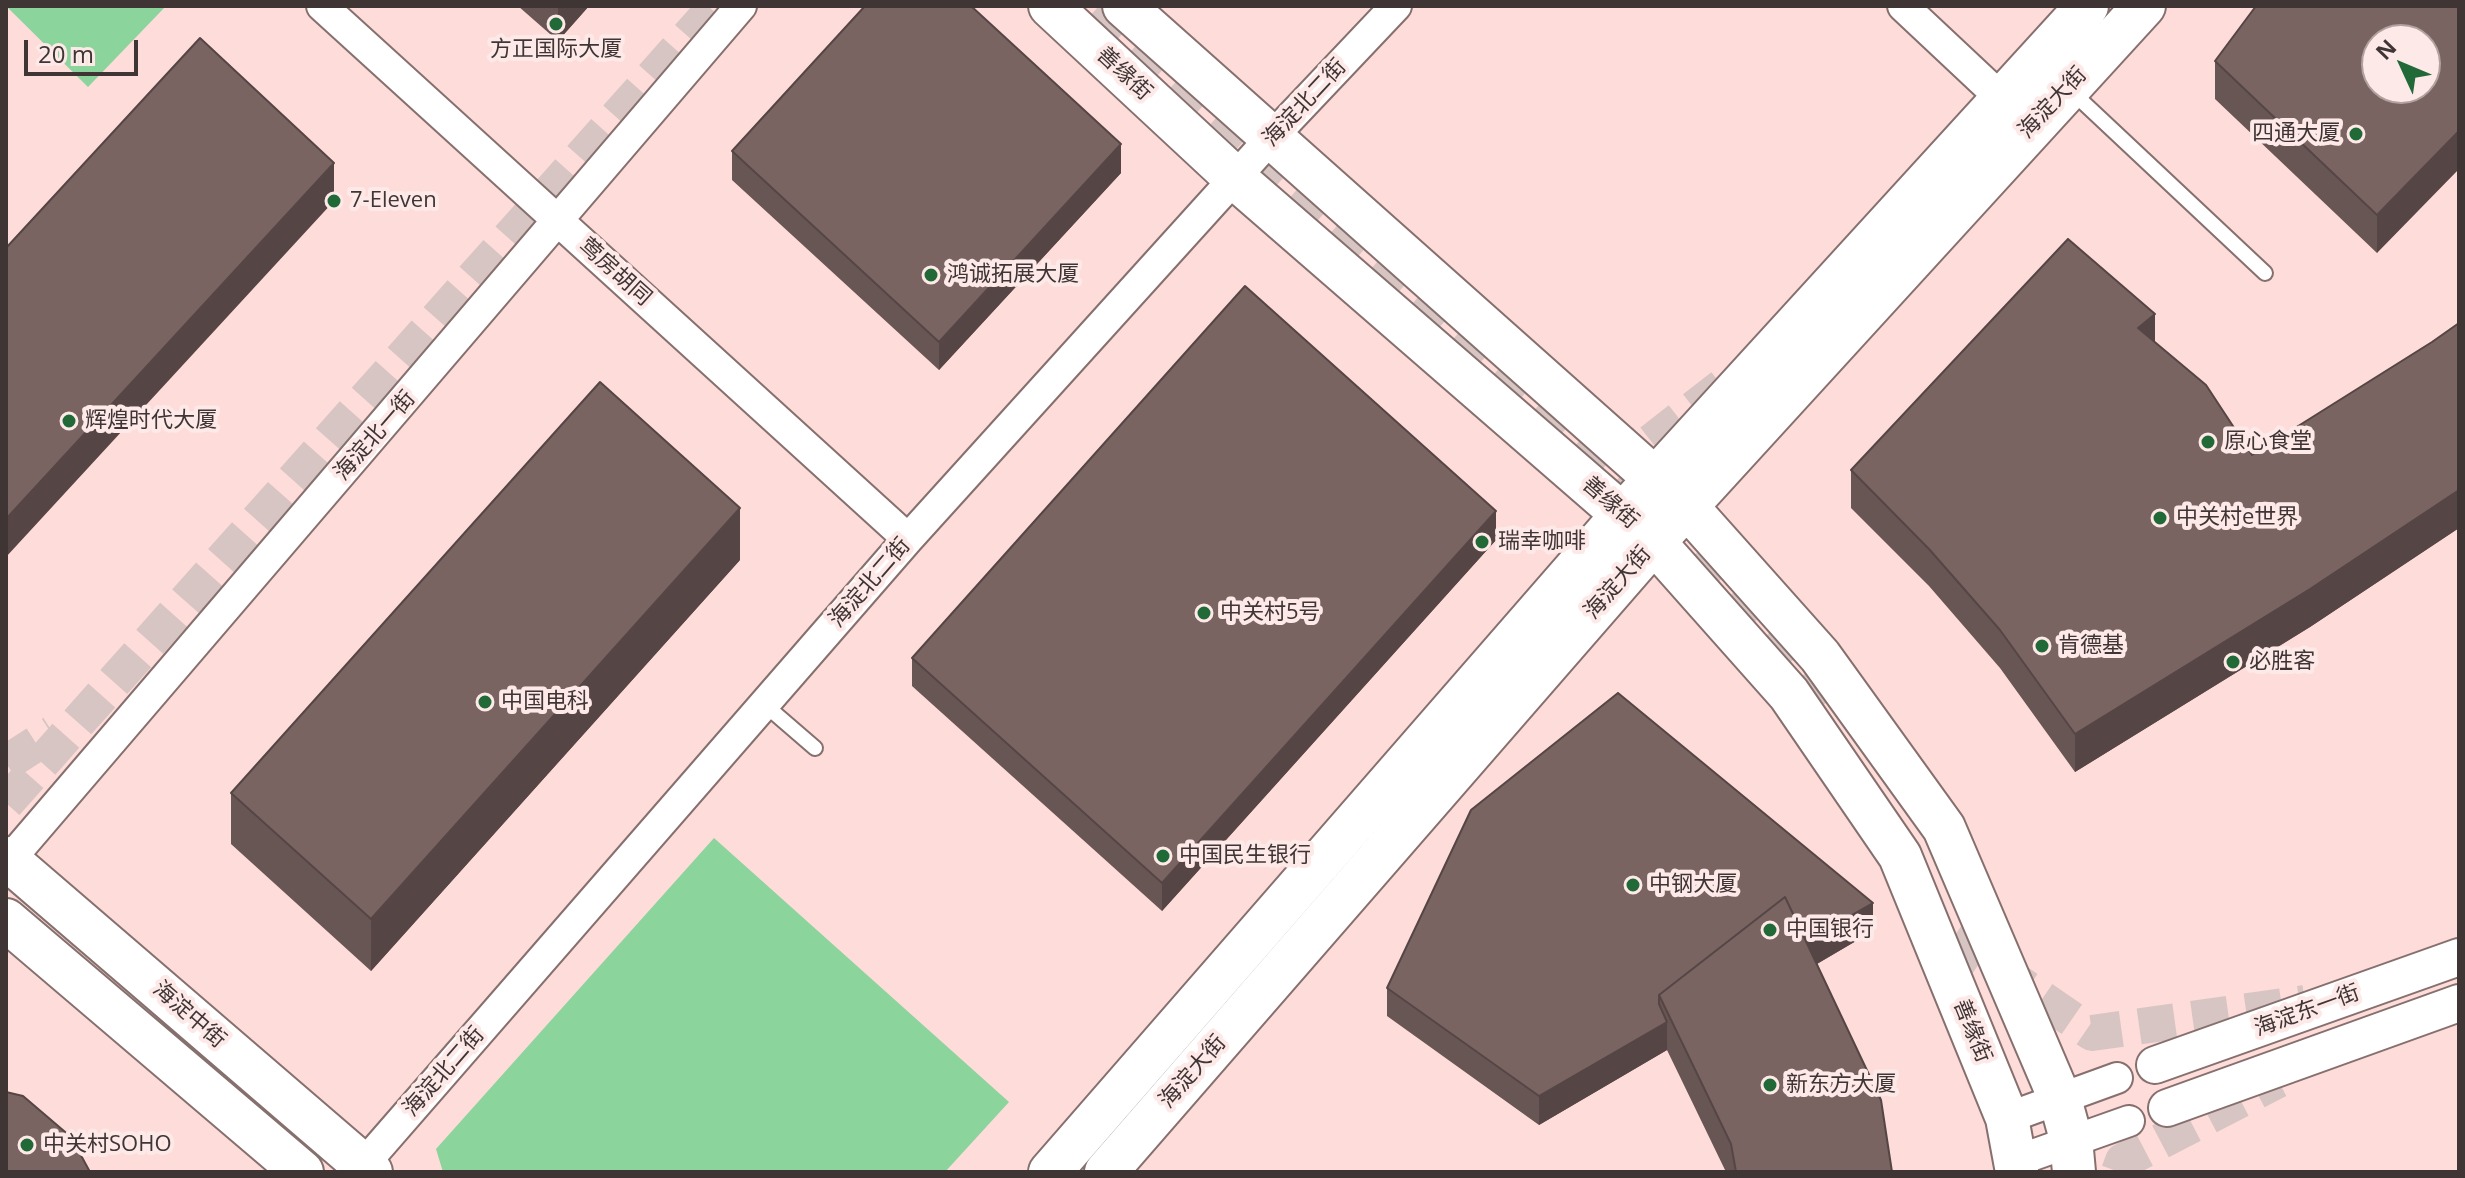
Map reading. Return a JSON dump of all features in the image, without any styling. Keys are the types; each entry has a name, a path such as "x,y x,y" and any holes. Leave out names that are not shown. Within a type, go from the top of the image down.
{"main road":[{"name":"善缘街","path":"1050,6 1236,179 1654,542 1789,694 1900,856 2007,1118 2016,1167"},
{"path":"1124,6 1688,508 1820,656 1944,828 2060,1099 2073,1156"},
{"name":"海淀大街","path":"1050,1172 1623,514 1658,480 2087,6"},
{"name":"海淀大街","path":"1106,1172 1654,542 2144,6"},
{"name":"海淀中街","path":"7,861 364,1170"},
{"name":"海淀中街","path":"6,920 302,1172"}],"street":[{"name":"莺房胡同","path":"322,6 908,539"},
{"name":"海淀北一街","path":"7,861 741,6"},
{"name":"海淀北二街","path":"364,1170 908,539 1271,138 1396,6"},
{"path":"1903,6 2001,98 2067,87"},
{"name":"海淀东一街","path":"2155,1065 2459,957"},
{"name":"海淀东一街","path":"2167,1108 2459,1003"},
{"path":"2007,1118 2117,1078"},
{"path":"2016,1167 2073,1156 2129,1121"}],"lane":[{"path":"2067,87 2265,273"},
{"path":"764,704 815,748"}],"shaded area":[{"path":"6,6 2459,6 2459,1172 6,1172"}],"green space":[{"path":"6,6 166,6 88,87"},
{"path":"714,838 1009,1102 945,1172 443,1172 436,1149"}],"building":[{"name":"鸿诚拓展大厦","path":"865,6 971,6 1121,144 939,342 732,151"},
{"name":"四通大厦","path":"2256,6 2459,6 2459,131 2377,215 2215,61"},
{"name":"辉煌时代大厦","path":"200,38 334,163 6,519 6,248"},
{"name":"中关村e世界","path":"2068,239 2155,314 2138,328 2206,385 2252,455 2459,323 2459,490 2310,589 2075,734 2000,630 1929,549 1851,470"},
{"name":"中关村5号","path":"1245,286 1496,511 1162,883 912,658"},
{"name":"中国电科","path":"600,382 740,508 371,919 231,793"},
{"name":"中钢大厦","path":"1618,693 1873,903 1806,941 1785,897 1659,995 1659,1004 1667,1022 1539,1096 1387,988 1471,810"},
{"name":"新东方大厦","path":"1785,897 1881,1100 1892,1172 1736,1172 1731,1144 1659,995"},
{"path":"6,1092 23,1096 71,1137 90,1172 6,1172"}],"tunnel":[{"path":"6,803 716,6"},
{"path":"1090,16 1650,509 1790,659 1831,720"},
{"path":"1600,442 1608,447 1647,445 1723,386"},
{"path":"6,763 53,733"},
{"path":"1953,938 2092,1033 2305,1003"},
{"path":"2119,1172 2123,1161 2278,1080"}],"place":[{"name":"方正国际大厦","path":"556,24"},
{"name":"四通大厦","path":"2356,134"},
{"name":"7-Eleven","path":"334,201"},
{"name":"鸿诚拓展大厦","path":"931,275"},
{"name":"辉煌时代大厦","path":"69,421"},
{"name":"原心食堂","path":"2208,442"},
{"name":"中关村e世界","path":"2160,518"},
{"name":"瑞幸咖啡","path":"1482,542"},
{"name":"中关村5号","path":"1204,613"},
{"name":"肯德基","path":"2042,646"},
{"name":"必胜客","path":"2233,662"},
{"name":"中国电科","path":"485,702"},
{"name":"中国民生银行","path":"1163,856"},
{"name":"中钢大厦","path":"1633,885"},
{"name":"中国银行","path":"1770,930"},
{"name":"新东方大厦","path":"1770,1085"},
{"name":"中关村SOHO","path":"27,1145"}]}
